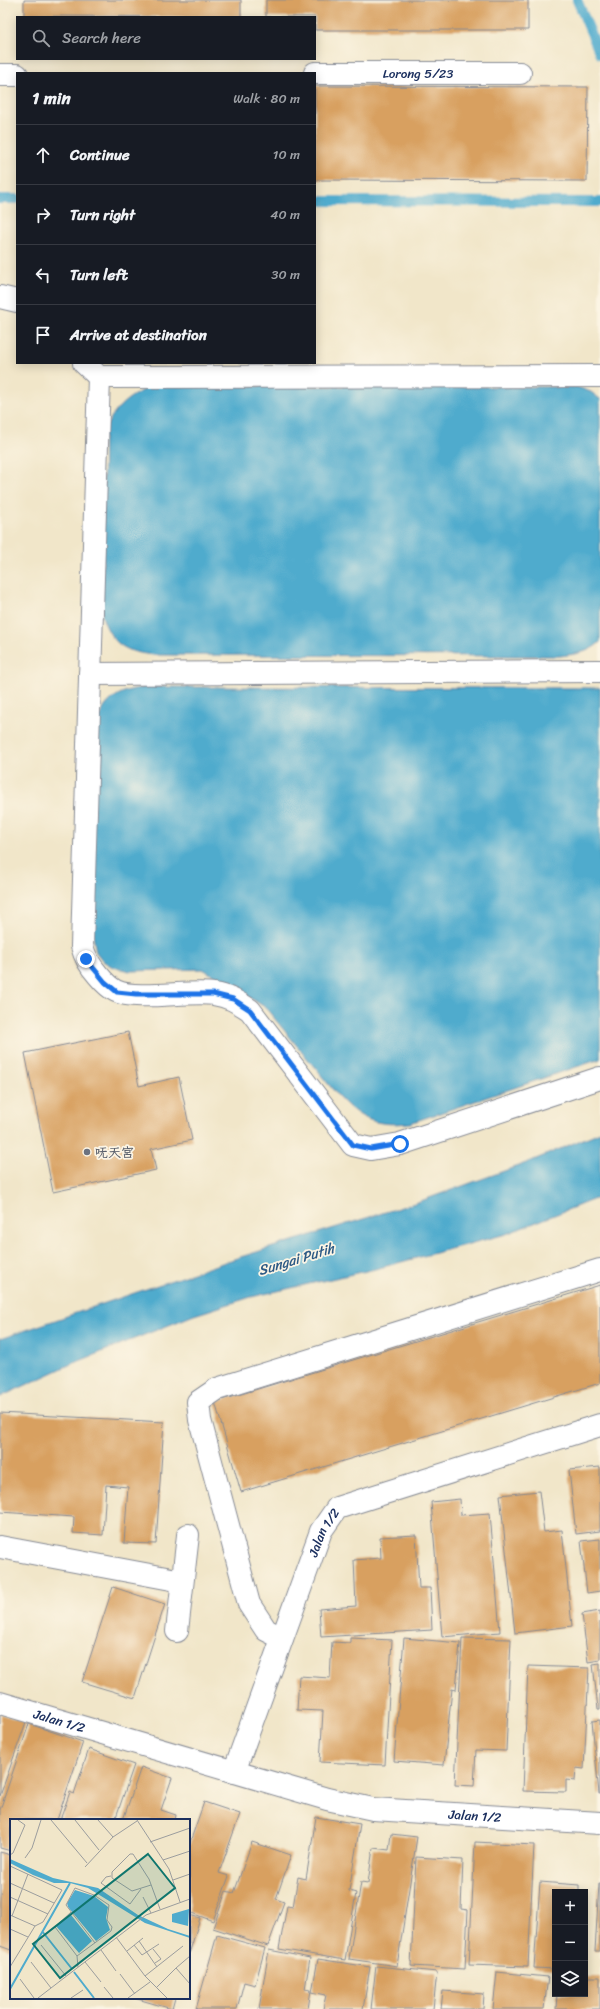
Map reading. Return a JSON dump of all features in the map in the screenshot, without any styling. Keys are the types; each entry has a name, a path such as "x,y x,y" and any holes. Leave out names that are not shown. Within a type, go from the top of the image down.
{"street":[{"name":"Lorong 5/23","path":"316,73 520,72"},
{"path":"0,75 16,75"},
{"path":"0,297 16,301"},
{"path":"600,376 91,370 90,674 82,946 86,959 105,982 117,992 136,994 213,994 233,999 250,1010 353,1145 371,1149 400,1144 600,1078"},
{"path":"90,674 600,671"},
{"path":"282,1638 266,1630 250,1604 200,1420 198,1402 217,1388 600,1270"},
{"name":"Jalan 1/2","path":"234,1772 321,1531 337,1508 600,1425"},
{"path":"177,1631 188,1535"},
{"path":"0,1547 182,1582"},
{"name":"Jalan 1/2","path":"0,1703 327,1799 373,1809 600,1824"}],"water":[{"path":"155,386 577,387 591,392 600,399 600,642 596,646 586,651 560,656 154,655 127,649 110,634 102,616 104,432 113,415 124,403 138,393"},
{"path":"152,687 600,688 600,1059 410,1123 388,1124 370,1120 355,1112 339,1097 265,1007 203,969 130,971 113,967 103,961 96,952 93,934 92,752 95,733 100,715 104,707 110,701 127,691"},
{"name":"Sungai Putih","path":"600,1132 600,1197 506,1234 375,1269 251,1297 194,1315 69,1365 0,1397 0,1339 231,1260 418,1202 529,1162"}],"building":[{"path":"24,0 241,0 241,16 24,16"},
{"path":"266,0 528,0 528,30 316,30 316,16 266,16"},
{"path":"316,86 588,87 587,181 316,180"},
{"path":"128,1032 139,1086 179,1077 192,1140 151,1149 156,1170 53,1192 25,1053"},
{"path":"600,1285 600,1383 241,1492 215,1402"},
{"path":"0,1413 164,1422 156,1544 124,1543 128,1487 106,1485 103,1535 73,1533 74,1517 0,1512"},
{"path":"600,1467 600,1531 576,1534 569,1470"},
{"path":"539,1491 544,1532 562,1530 572,1626 515,1633 500,1495"},
{"path":"460,1499 461,1515 490,1513 500,1632 442,1637 431,1502"},
{"path":"416,1535 419,1588 430,1588 432,1630 321,1637 319,1609 356,1606 354,1560 381,1558 380,1537"},
{"path":"600,1539 600,1591 587,1593 581,1541"},
{"path":"113,1587 165,1604 135,1698 82,1682"},
{"path":"600,1611 600,1660 588,1662 582,1614"},
{"path":"350,1638 392,1640 385,1765 320,1762 323,1711 297,1710 299,1676 330,1678 332,1642 350,1643"},
{"path":"404,1638 460,1643 456,1690 452,1689 444,1765 394,1761"},
{"path":"462,1638 511,1639 506,1751 476,1750 474,1786 455,1785"},
{"path":"600,1663 600,1709 598,1709 593,1664"},
{"path":"528,1666 589,1668 584,1769 576,1768 575,1781 566,1780 566,1792 523,1791"},
{"path":"0,1714 26,1722 0,1796"},
{"path":"600,1720 600,1794 599,1794 592,1721"},
{"path":"29,1724 83,1742 57,1819 10,1819 10,1851 0,1848 0,1810"},
{"path":"89,1749 134,1765 115,1819 60,1819 70,1792 74,1794"},
{"path":"141,1767 172,1778 161,1810 176,1815 175,1819 123,1819"},
{"path":"204,1802 240,1814 219,1873 229,1876 213,1921 190,1912 190,1842"},
{"path":"316,1817 360,1824 349,1891 356,1893 345,1960 279,1949 287,1906 293,1907 298,1877 306,1879"},
{"path":"391,1834 417,1837 397,1966 349,1959 361,1882 368,1883 373,1848 389,1850"},
{"path":"252,1842 291,1855 276,1899 284,1902 268,1946 213,1928 226,1891 234,1893"},
{"path":"475,1842 534,1845 528,1967 469,1965"},
{"path":"0,1852 10,1855 10,1950 0,1946"},
{"path":"416,1857 463,1860 461,1909 468,1910 465,1969 411,1966"},
{"path":"540,1882 579,1885 579,1889 552,1889 552,1969 534,1968"},
{"path":"599,1884 600,1951 595,1951"},
{"path":"190,1915 200,1918 190,1951"},
{"path":"217,1935 265,1948 255,1985 244,1982 237,2009 196,2009"},
{"path":"269,1950 310,1958 305,1989 311,1990 308,2009 259,2009"},
{"path":"318,1959 370,1967 363,2009 323,2009 326,1995 312,1992"},
{"path":"376,1966 437,1972 433,2009 371,2009"},
{"path":"497,1972 548,1977 544,2009 493,2009"},
{"path":"588,1977 600,1977 600,2009 556,2009 557,1997 588,1997"},
{"path":"443,1991 484,1994 483,2009 441,2009"},
{"path":"137,1999 175,1999 172,2009"}],"waterway":[{"path":"577,0 600,54"},
{"path":"0,199 16,199"},
{"path":"316,201 600,202"}],"place":[{"name":"呒天宫","path":"87,1152"}],"route":[{"path":"86,959 91,968 117,992 136,994 213,994 233,999 250,1010 353,1145 371,1149 400,1144"}]}
